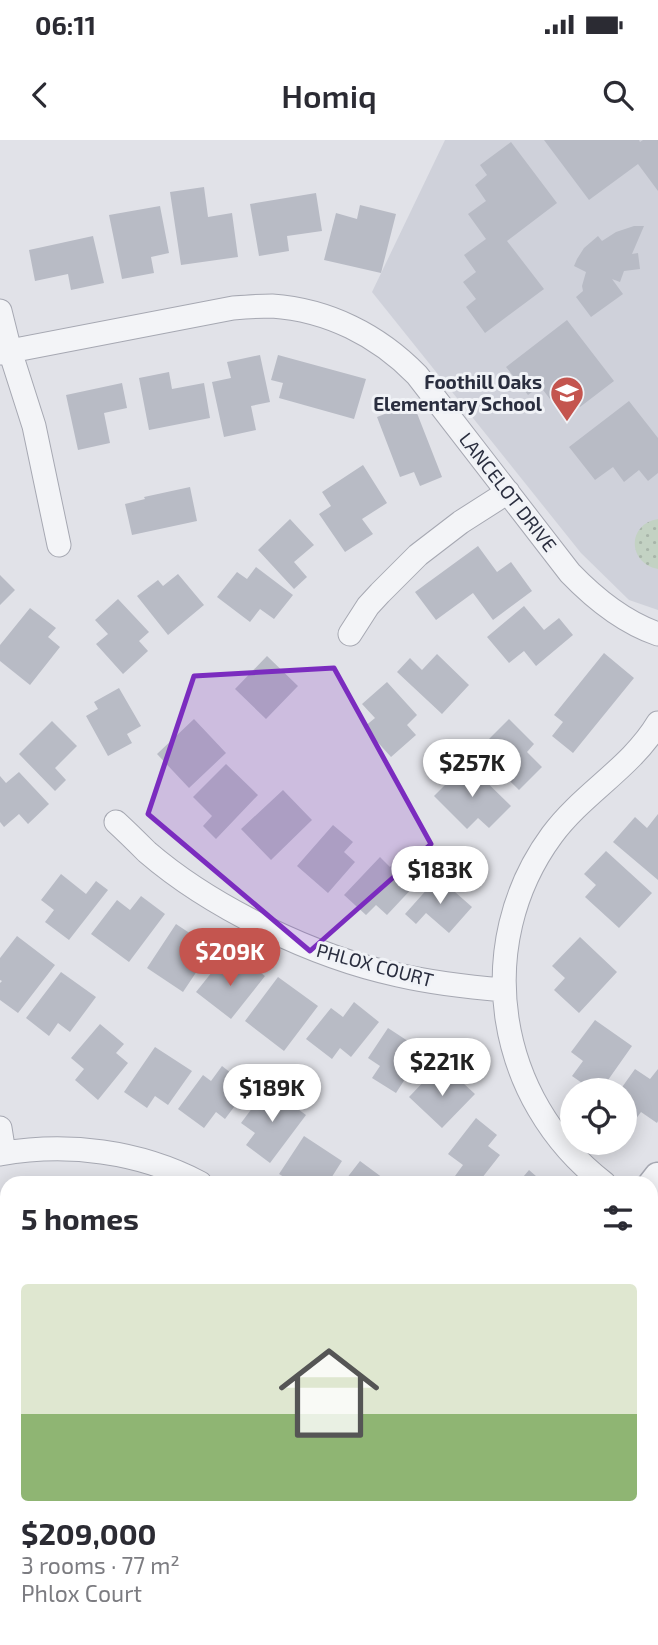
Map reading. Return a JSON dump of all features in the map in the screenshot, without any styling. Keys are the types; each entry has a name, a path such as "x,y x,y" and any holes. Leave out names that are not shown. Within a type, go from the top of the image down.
{"street":[{"name":"LANCELOT DRIVE","path":"5,352 233,308 270,306 307,311 342,322 375,339 417,375 582,586 609,609 658,634"},
{"path":"0,311 5,352 34,426 59,545"},
{"path":"349,634 380,593 418,555 461,522 508,492"},
{"path":"596,1176 569,1151 547,1124 516,1061 508,1027 504,990 509,931 519,897 533,865 552,836 575,808 635,754 658,723"},
{"name":"PHLOX COURT","path":"116,822 149,853 183,879 238,913 296,942 356,964 398,975 504,990"},
{"path":"0,1128 2,1154 36,1149 102,1152 134,1158 184,1176"}],"highlighted area":[{"path":"334,668 431,844 310,951 148,814 194,676"}],"shaded area":[{"name":"Foothill Oaks Elementary School","path":"445,140 658,140 658,610 629,600 581,553 372,292"}],"green space":[{"path":"658,519 658,569 648,566 641,559 637,553 635,539 642,526"}],"building":[{"path":"544,140 658,140 658,191 638,164 589,200"},
{"path":"511,142 557,203 507,241 544,289 485,333 466,307 476,299 463,282 476,272 464,255 486,239 468,214 486,201 475,185 487,175 480,165"},
{"path":"204,187 208,217 232,213 238,257 181,265 170,192"},
{"path":"316,193 322,231 287,236 289,251 259,256 250,204"},
{"path":"360,205 396,214 381,273 324,260 336,213 357,219"},
{"path":"160,206 169,253 151,257 154,273 122,279 109,215"},
{"path":"644,226 632,254 638,253 640,269 624,271 620,282 612,279 623,294 591,317 576,297 583,291 586,272 574,266 577,259 584,248 598,236 602,241 616,232"},
{"path":"93,236 104,283 71,290 68,274 35,281 29,250"},
{"path":"567,320 614,381 580,407 566,388 550,399 540,386 528,395 506,367"},
{"path":"260,355 270,402 251,406 256,430 224,437 212,382 231,378 227,362"},
{"path":"278,355 366,379 354,419 279,398 283,383 271,380"},
{"path":"169,372 172,389 204,383 210,418 149,430 139,378"},
{"path":"122,383 127,408 104,413 110,443 78,450 66,395"},
{"path":"629,401 658,438 658,473 648,481 639,470 624,482 613,467 595,480 569,447"},
{"path":"413,403 442,477 420,486 414,472 400,477 377,417"},
{"path":"363,465 387,503 362,519 373,534 345,552 319,514 331,506 322,492"},
{"path":"190,487 197,521 132,535 125,504"},
{"path":"290,519 314,545 294,562 307,577 294,589 258,550"},
{"path":"478,546 497,572 511,562 532,591 493,620 473,593 436,620 415,592"},
{"path":"256,567 293,595 274,619 260,609 250,622 217,597 237,572 247,579"},
{"path":"178,574 204,605 168,635 137,596 158,580 163,586"},
{"path":"0,575 15,590 0,605"},
{"path":"118,599 149,632 139,641 148,651 123,674 96,644 108,634 95,620"},
{"path":"524,606 544,630 559,618 573,635 536,666 524,651 509,663 487,637"},
{"path":"30,608 56,628 48,637 60,647 30,685 0,661 0,645"},
{"path":"604,653 634,678 573,753 552,736 563,722 554,715"},
{"path":"437,654 469,685 442,714 397,672 410,658 422,670"},
{"path":"267,656 298,686 266,719 235,689"},
{"path":"387,682 417,715 407,725 416,735 391,757 364,727 375,718 362,704"},
{"path":"119,688 141,726 127,734 132,743 108,756 86,716 98,709 94,702"},
{"path":"194,719 226,753 189,788 157,754"},
{"path":"509,719 534,744 527,752 542,767 519,790 478,750"},
{"path":"52,721 77,746 55,768 66,780 55,791 19,754"},
{"path":"467,763 511,806 489,828 478,818 467,829 434,796"},
{"path":"226,764 258,795 216,839 203,826 212,816 193,797"},
{"path":"19,772 49,804 28,824 19,814 4,827 0,822 0,776 6,783"},
{"path":"283,790 312,820 271,860 241,829"},
{"path":"658,814 658,880 613,842 635,817 647,828"},
{"path":"333,825 353,842 344,852 355,862 328,893 297,866"},
{"path":"606,851 652,893 619,928 585,897 596,885 584,874"},
{"path":"380,857 390,867 394,862 417,883 387,915 376,905 366,915 344,895"},
{"path":"61,874 86,894 96,881 108,890 69,940 45,922 54,910 41,900"},
{"path":"438,877 472,907 449,933 426,913 416,924 405,914"},
{"path":"141,896 165,914 129,962 91,934 117,900 130,910"},
{"path":"176,924 197,938 187,952 203,962 183,992 147,968"},
{"path":"17,936 55,965 18,1013 0,1000 0,958"},
{"path":"580,937 617,972 579,1013 554,990 565,978 552,966"},
{"path":"234,963 243,971 249,964 265,976 231,1019 196,992 216,967 225,975"},
{"path":"61,972 96,997 70,1032 58,1023 49,1036 26,1018"},
{"path":"278,977 318,1006 284,1051 245,1021"},
{"path":"354,1002 379,1022 351,1057 340,1048 332,1059 306,1039 331,1008 343,1017"},
{"path":"595,1020 632,1046 609,1078 575,1078 572,1076 583,1061 571,1052"},
{"path":"100,1024 124,1044 116,1053 128,1063 98,1100 75,1080 84,1069 71,1058"},
{"path":"388,1028 423,1051 396,1093 372,1078 380,1066 368,1058"},
{"path":"155,1047 192,1071 168,1105 155,1096 147,1108 124,1092"},
{"path":"222,1066 249,1087 225,1119 216,1112 204,1128 178,1109 203,1075 211,1081"},
{"path":"635,1069 650,1079 658,1069 657,1123 641,1112 637,1118 637,1078 629,1078"},
{"path":"451,1072 475,1094 442,1128 409,1097 430,1075 440,1085"},
{"path":"268,1087 306,1115 270,1163 246,1145 255,1133 241,1123"},
{"path":"476,1118 497,1135 488,1146 500,1155 484,1176 455,1176 463,1165 448,1154"},
{"path":"304,1136 342,1161 332,1176 279,1174"},
{"path":"360,1161 380,1176 348,1176"},
{"path":"529,1170 536,1176 524,1176"}],"place":[{"name":"Foothill Oaks Elementary School","path":"567,423"}]}
